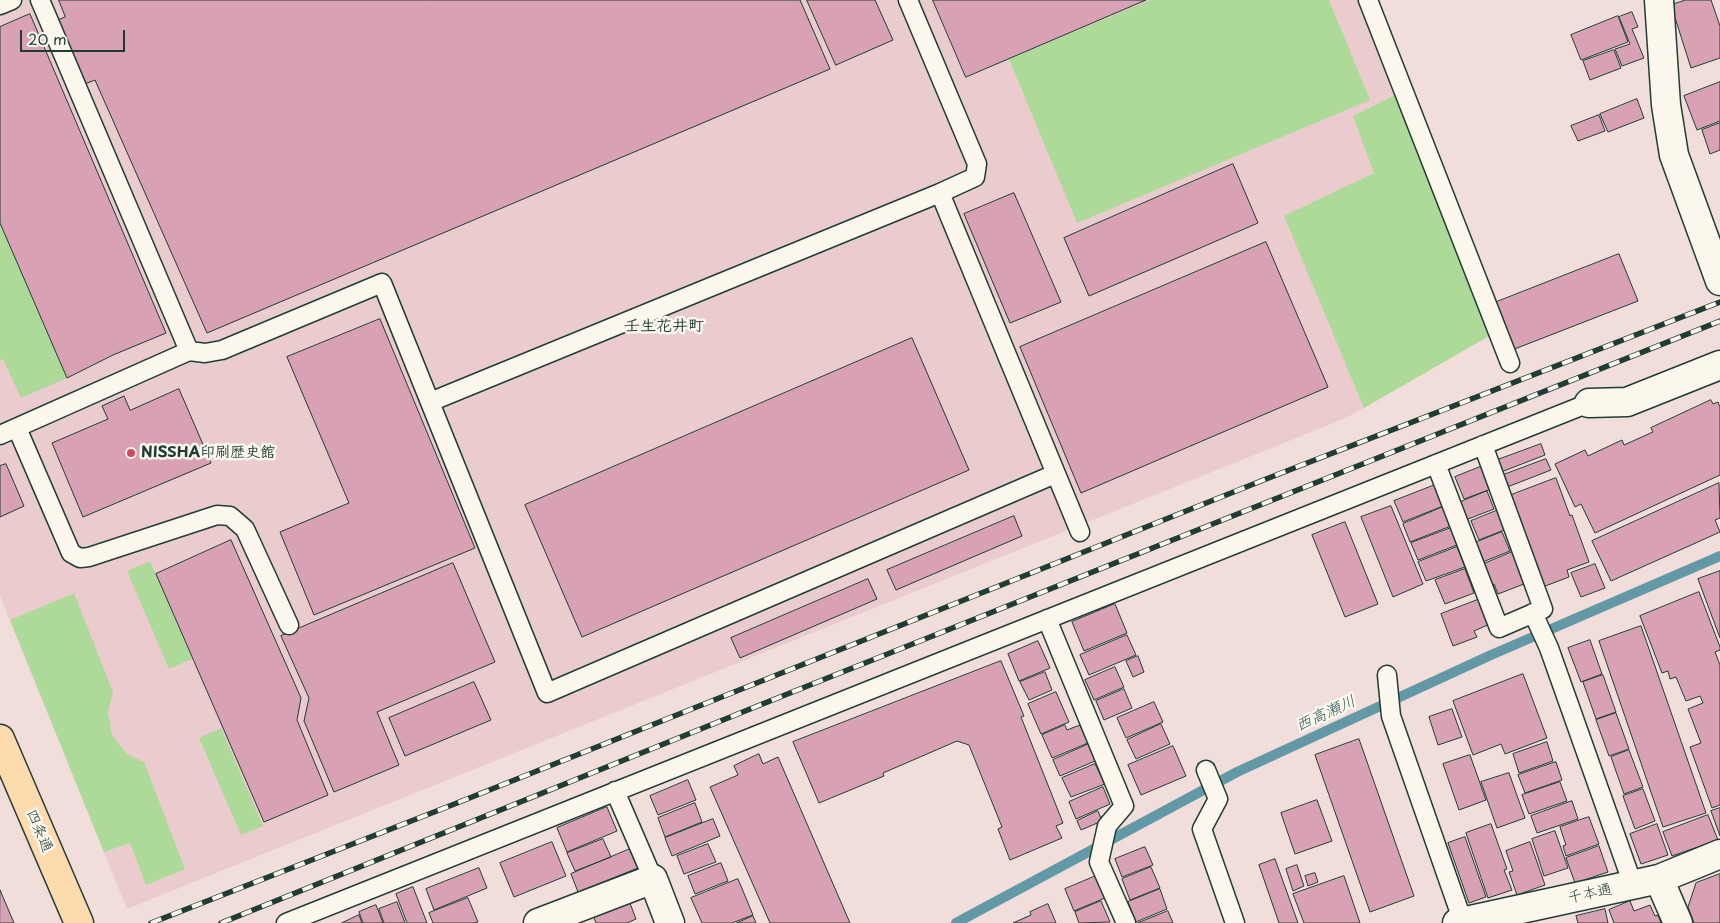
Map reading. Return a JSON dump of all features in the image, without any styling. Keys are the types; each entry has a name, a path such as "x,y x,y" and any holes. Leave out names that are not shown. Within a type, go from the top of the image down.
{"main road":[{"name":"四条通","path":"0,739 79,923"}],"street":[{"path":"1659,0 1666,105 1674,155 1720,281"},
{"path":"1589,402 1627,402 1720,365"},
{"name":"千本通","path":"1460,922 1646,882 1720,854"},
{"path":"538,923 653,879 670,923"},
{"path":"1646,882 1678,923"}],"lane":[{"path":"0,5 12,0"},
{"path":"40,0 189,351"},
{"path":"430,402 975,177 977,164 908,0"},
{"path":"1368,0 1510,363"},
{"path":"940,193 1080,532"},
{"path":"0,435 189,351 205,353 222,350 382,283 547,693 1055,474"},
{"path":"286,923 1589,402"},
{"path":"17,428 71,554 80,558 89,557 217,515 230,516 245,528 289,625"},
{"path":"1436,464 1499,628 1535,617 1543,609 1483,445"},
{"path":"1535,617 1646,882"},
{"path":"1047,619 1124,806 1107,826 1100,862 1126,923"},
{"path":"1387,675 1391,716 1460,922"},
{"path":"1206,770 1218,799 1202,829 1236,923"},
{"path":"615,792 653,879"}],"shaded area":[{"path":"0,0 1358,0 1489,336 1346,418 127,909 0,596"}],"green space":[{"path":"1150,0 1329,0 1370,100 1077,223 1009,59"},
{"path":"1395,95 1489,336 1364,408 1284,216 1374,173 1353,116"},
{"path":"0,221 67,378 21,398 3,359 0,360"},
{"path":"150,561 192,659 169,669 127,571"},
{"path":"74,593 113,692 108,712 112,735 127,754 144,762 185,869 146,885 130,843 104,852 10,620"},
{"path":"221,728 263,826 241,835 199,738"}],"building":[{"path":"59,0 800,0 830,69 207,333 95,80 82,85 55,21 65,17"},
{"path":"807,0 875,0 893,40 836,65"},
{"path":"933,0 1146,0 966,77"},
{"path":"1686,0 1711,0 1720,26 1720,58 1691,68 1671,5"},
{"path":"1632,12 1638,27 1632,29 1644,58 1622,66 1615,49 1630,44 1619,17"},
{"path":"30,14 166,333 113,355 67,378 0,223 0,27"},
{"path":"1618,16 1628,42 1581,60 1571,35"},
{"path":"1614,50 1621,68 1590,80 1583,61"},
{"path":"1720,82 1720,121 1697,130 1684,96"},
{"path":"1637,99 1644,118 1608,132 1600,114"},
{"path":"1599,115 1605,131 1578,141 1571,126"},
{"path":"1720,123 1720,150 1710,154 1702,130"},
{"path":"1233,164 1258,223 1089,296 1064,238"},
{"path":"1014,193 1061,302 1010,323 964,214"},
{"path":"1266,242 1328,387 1081,493 1020,347"},
{"path":"1619,254 1638,301 1512,350 1494,303"},
{"path":"380,319 475,548 314,615 280,532 349,503 287,357"},
{"path":"912,338 969,470 582,637 525,505"},
{"name":"NISSHA印刷歴史館","path":"179,389 211,463 83,517 52,443 108,419 102,406 124,396 130,410"},
{"path":"1711,400 1713,404 1718,402 1720,407 1720,475 1595,533 1581,504 1575,507 1555,464 1585,450 1588,456 1622,440 1624,445 1653,432 1651,428"},
{"path":"1541,444 1545,455 1496,474 1492,462"},
{"path":"1546,459 1551,470 1502,489 1498,477"},
{"path":"6,464 24,506 0,517 0,466"},
{"path":"1485,465 1494,488 1464,499 1455,477"},
{"path":"1556,478 1589,562 1567,570 1569,577 1540,588 1506,497"},
{"path":"1719,483 1720,518 1715,520 1720,532 1611,581 1592,541"},
{"path":"1435,485 1443,506 1403,522 1394,501"},
{"path":"1487,491 1494,509 1463,521 1456,504"},
{"path":"1391,506 1423,584 1393,597 1361,517"},
{"path":"1443,507 1451,526 1410,542 1403,524"},
{"path":"1501,509 1509,528 1479,540 1471,521"},
{"path":"1014,516 1022,536 896,590 887,570"},
{"path":"1345,522 1378,604 1345,617 1312,535"},
{"path":"1451,528 1457,545 1418,560 1411,543"},
{"path":"1502,532 1510,551 1480,563 1472,544"},
{"path":"231,540 301,698 297,720 328,795 264,822 156,574"},
{"path":"1457,547 1465,567 1426,581 1418,562"},
{"path":"1512,552 1524,584 1498,594 1494,584 1492,585 1484,564"},
{"path":"453,563 495,662 377,712 399,765 334,792 304,721 309,698 281,636"},
{"path":"1595,564 1605,588 1581,597 1571,573"},
{"path":"1465,569 1474,593 1445,604 1435,580"},
{"path":"1720,571 1720,638 1698,579"},
{"path":"868,579 877,599 740,658 731,638"},
{"path":"1699,592 1720,647 1720,650 1715,652 1720,665 1720,805 1712,808 1690,747 1701,743 1688,709 1703,703 1700,696 1686,701 1676,677 1670,679 1668,671 1662,673 1640,616"},
{"path":"1480,599 1490,624 1474,631 1477,637 1453,646 1441,614"},
{"path":"1115,604 1127,633 1084,651 1072,622"},
{"path":"1641,626 1706,813 1663,827 1599,641"},
{"path":"1127,635 1136,655 1089,675 1080,655"},
{"path":"1590,640 1602,674 1581,682 1568,648"},
{"path":"1038,641 1050,668 1019,681 1008,654"},
{"path":"1138,656 1144,672 1133,677 1126,661"},
{"path":"1001,661 1024,716 1021,717 1063,823 1056,826 1062,838 1010,860 998,829 1002,827 969,745 957,741 883,773 884,776 819,803 793,742"},
{"path":"1115,667 1124,687 1094,700 1085,680"},
{"path":"1045,672 1052,690 1029,700 1020,682"},
{"path":"1523,674 1547,738 1505,754 1501,744 1473,755 1453,701"},
{"path":"1603,675 1616,712 1596,719 1583,682"},
{"path":"474,682 491,720 405,756 389,718"},
{"path":"1124,689 1132,708 1104,720 1096,701"},
{"path":"1056,692 1069,722 1041,734 1028,704"},
{"path":"1154,702 1163,722 1126,738 1117,718"},
{"path":"1452,709 1462,737 1438,745 1429,717"},
{"path":"1616,713 1629,749 1609,756 1596,720"},
{"path":"1161,724 1170,744 1136,759 1127,740"},
{"path":"1065,725 1067,730 1080,725 1088,743 1052,758 1042,735"},
{"path":"1359,739 1414,896 1370,912 1315,755"},
{"path":"1547,742 1553,761 1519,773 1513,754"},
{"path":"1089,744 1095,761 1060,776 1053,760"},
{"path":"1173,746 1186,776 1141,795 1128,765"},
{"path":"1629,750 1643,787 1624,794 1611,757"},
{"path":"759,754 763,764 778,757 850,923 770,923 710,787 738,775 734,766"},
{"path":"1470,755 1486,800 1459,810 1443,764"},
{"path":"1556,762 1562,780 1525,793 1518,775"},
{"path":"1095,764 1105,784 1071,797 1062,778"},
{"path":"1509,773 1525,818 1497,828 1481,782"},
{"path":"688,780 696,800 658,815 650,796"},
{"path":"1560,782 1567,801 1529,814 1522,795"},
{"path":"1103,787 1110,804 1076,819 1069,802"},
{"path":"1643,789 1655,821 1635,829 1623,796"},
{"path":"1317,800 1332,841 1295,854 1281,813"},
{"path":"1572,801 1578,819 1537,833 1531,816"},
{"path":"695,803 702,822 665,837 658,818"},
{"path":"607,807 617,831 567,852 557,828"},
{"path":"1720,808 1720,836 1711,811"},
{"path":"1098,811 1102,821 1081,830 1077,821"},
{"path":"1708,815 1718,840 1672,856 1663,832"},
{"path":"1589,817 1599,844 1566,856 1563,846 1566,845 1560,827"},
{"path":"713,819 720,836 672,856 665,838"},
{"path":"1491,824 1507,869 1504,870 1512,890 1488,898 1466,833"},
{"path":"1657,824 1668,855 1641,864 1630,834"},
{"path":"1555,831 1568,868 1544,876 1532,839"},
{"path":"1465,837 1486,897 1469,903 1448,843"},
{"path":"603,839 611,857 575,871 567,853"},
{"path":"552,842 566,876 514,897 500,863"},
{"path":"1530,842 1545,885 1517,895 1509,872 1513,871 1506,851"},
{"path":"708,844 716,862 684,874 677,856"},
{"path":"1599,846 1608,872 1575,883 1566,858"},
{"path":"1145,847 1153,865 1122,877 1115,859"},
{"path":"630,849 638,868 578,892 571,874"},
{"path":"1275,859 1298,923 1279,923 1259,865"},
{"path":"721,863 728,881 695,894 688,876"},
{"path":"1297,865 1304,886 1293,891 1286,869"},
{"path":"1151,867 1160,888 1130,900 1122,879"},
{"path":"479,868 487,888 434,910 426,889"},
{"path":"1315,873 1318,882 1308,886 1305,876"},
{"path":"1720,874 1720,923 1694,923 1688,907 1696,883"},
{"path":"1096,876 1105,898 1074,911 1065,889"},
{"path":"1344,876 1360,923 1304,923 1293,894"},
{"path":"738,879 753,915 732,923 702,923 691,898"},
{"path":"413,887 427,923 407,923 396,894"},
{"path":"1160,889 1167,909 1136,922 1128,902"},
{"path":"0,890 14,923 0,923"},
{"path":"468,898 478,922 433,923 429,913"},
{"path":"628,898 636,919 627,923 596,923 592,913"},
{"path":"1101,901 1110,922 1079,923 1075,912"},
{"path":"1630,901 1634,911 1650,905 1655,916 1658,915 1661,923 1614,923 1609,910"},
{"path":"397,902 405,923 384,923 379,909"},
{"path":"1048,904 1056,923 1013,923 1031,915 1030,912"},
{"path":"376,905 383,923 363,923 359,912"},
{"path":"1605,909 1608,923 1578,923 1576,916"},
{"path":"1168,911 1173,923 1138,923"},
{"path":"359,915 362,923 342,923"},
{"path":"753,916 756,923 737,923"}],"waterway":[{"name":"西高瀬川","path":"956,923 1237,772 1491,655 1720,556"}],"railway":[{"path":"151,923 452,805 1261,481 1720,302"},
{"path":"221,923 1720,321"}],"place":[{"name":"NISSHA印刷歴史館","path":"131,453"}],"district":[{"name":"壬生花井町","path":"664,327"}]}
